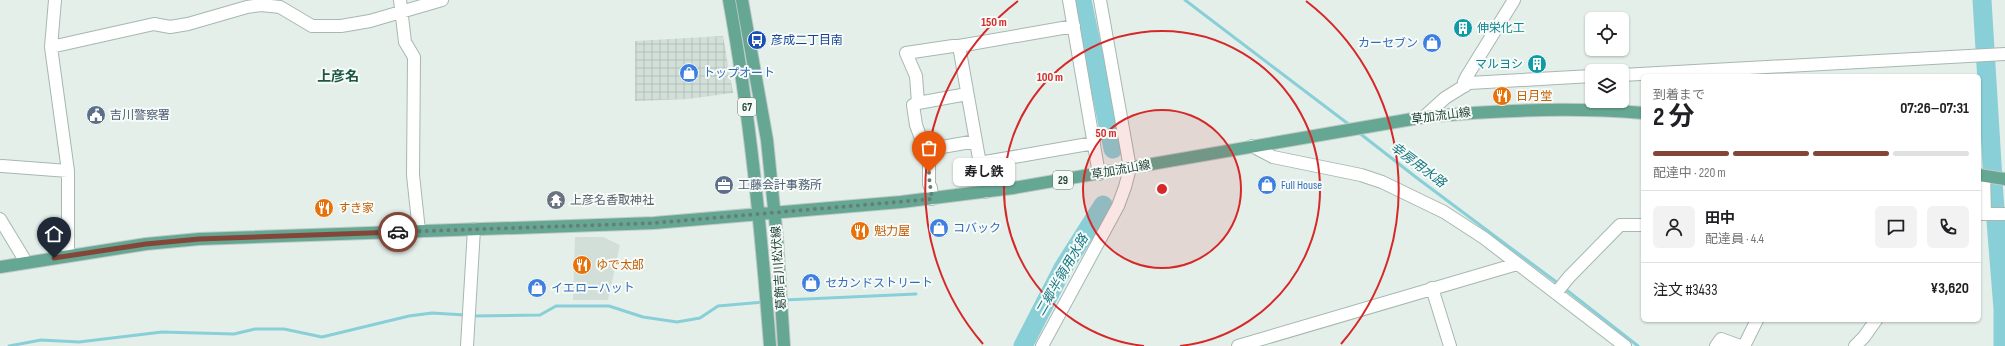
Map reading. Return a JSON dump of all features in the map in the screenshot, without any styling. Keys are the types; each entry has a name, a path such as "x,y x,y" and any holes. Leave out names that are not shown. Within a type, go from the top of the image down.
{"main road":[{"name":"葛飾吉川松伏線","path":"729,0 746,100 759,214 770,346"},
{"name":"葛飾吉川松伏線","path":"742,0 762,112 775,213 784,346"},
{"name":"草加流山線","path":"0,266 146,244 199,239 654,223 932,199 1099,174 1354,128 1424,117 1486,111 1540,109 1641,113"},
{"path":"1982,175 2005,179"}],"street":[{"path":"55,0 51,47 68,171 68,256"},
{"path":"400,0 405,42 414,56 413,176 419,231"},
{"path":"51,47 154,24 170,27 188,24 247,7 261,5 280,7 312,26 358,24 442,0"},
{"path":"1069,0 1099,174"},
{"path":"1042,346 1118,206 1130,168 1100,0"},
{"path":"1465,86 1464,82 1467,76 1514,0"},
{"path":"918,103 916,76 906,53 959,46 1074,26"},
{"path":"959,46 985,192"},
{"path":"1629,75 1978,54 2003,54"},
{"path":"1090,71 1105,162"},
{"path":"1424,117 1445,98 1469,83 1585,76"},
{"path":"932,199 929,184 929,160 916,125 913,105 968,94"},
{"path":"926,150 976,141"},
{"path":"980,163 1094,143"},
{"path":"1252,146 1274,157 1336,168 1382,182 1444,212 1465,224 1618,344"},
{"path":"2,166 68,171"},
{"path":"1982,175 1982,214 2005,214"},
{"path":"0,219 26,262"},
{"path":"1556,294 1564,283 1620,225 1641,224"},
{"path":"467,346 474,229"},
{"path":"1238,346 1517,264"},
{"path":"1432,288 1450,346"},
{"path":"1744,346 1756,322"},
{"path":"1854,346 1864,337 1875,322"},
{"path":"1716,346 1721,339 1740,346"}],"shaded area":[{"path":"723,36 733,93 688,99 635,101 635,41"},
{"path":"575,237 603,237 620,245 608,300 573,300"}],"waterway":[{"name":"二郷半領用水路","path":"1082,0 1113,149"},
{"name":"幸房用水路","path":"1185,0 1351,126"},
{"path":"1982,0 1994,196 2003,309 2003,346"},
{"name":"幸房用水路","path":"1358,132 1559,284"},
{"name":"二郷半領用水路","path":"1023,346 1063,268 1103,205"},
{"name":"幸房用水路","path":"1564,288 1638,346"},
{"path":"784,300 916,294"},
{"path":"471,316 540,315 556,306 609,306 643,317 677,322 700,318 718,306 765,302"},
{"path":"9,346 41,340 79,342 162,332 234,334 255,329 284,329 322,337 409,316 432,313 465,315"}],"way so far":[{"path":"398,232 654,223 932,199 929,184 929,172"}],"place":[{"name":"伸栄化工","path":"1463,28"},
{"name":"彦成二丁目南","path":"757,40"},
{"name":"カーセブン","path":"1432,43"},
{"name":"マルヨシ","path":"1537,64"},
{"name":"トップオート","path":"689,73"},
{"name":"日月堂","path":"1502,96"},
{"name":"吉川警察署","path":"96,115"},
{"name":"寿し鉄","path":"929,172"},
{"name":"工藤会計事務所","path":"724,185"},
{"name":"Full House","path":"1267,185"},
{"name":"上彦名香取神社","path":"556,200"},
{"name":"すき家","path":"324,208"},
{"name":"コバック","path":"939,228"},
{"name":"魁力屋","path":"860,231"},
{"name":"ゆで太郎","path":"582,265"},
{"name":"セカンドストリート","path":"811,283"},
{"name":"イエローハット","path":"537,288"}],"district":[{"name":"上彦名","path":"338,76"}],"route":[{"path":"54,258 146,244 199,239 398,232"}]}
